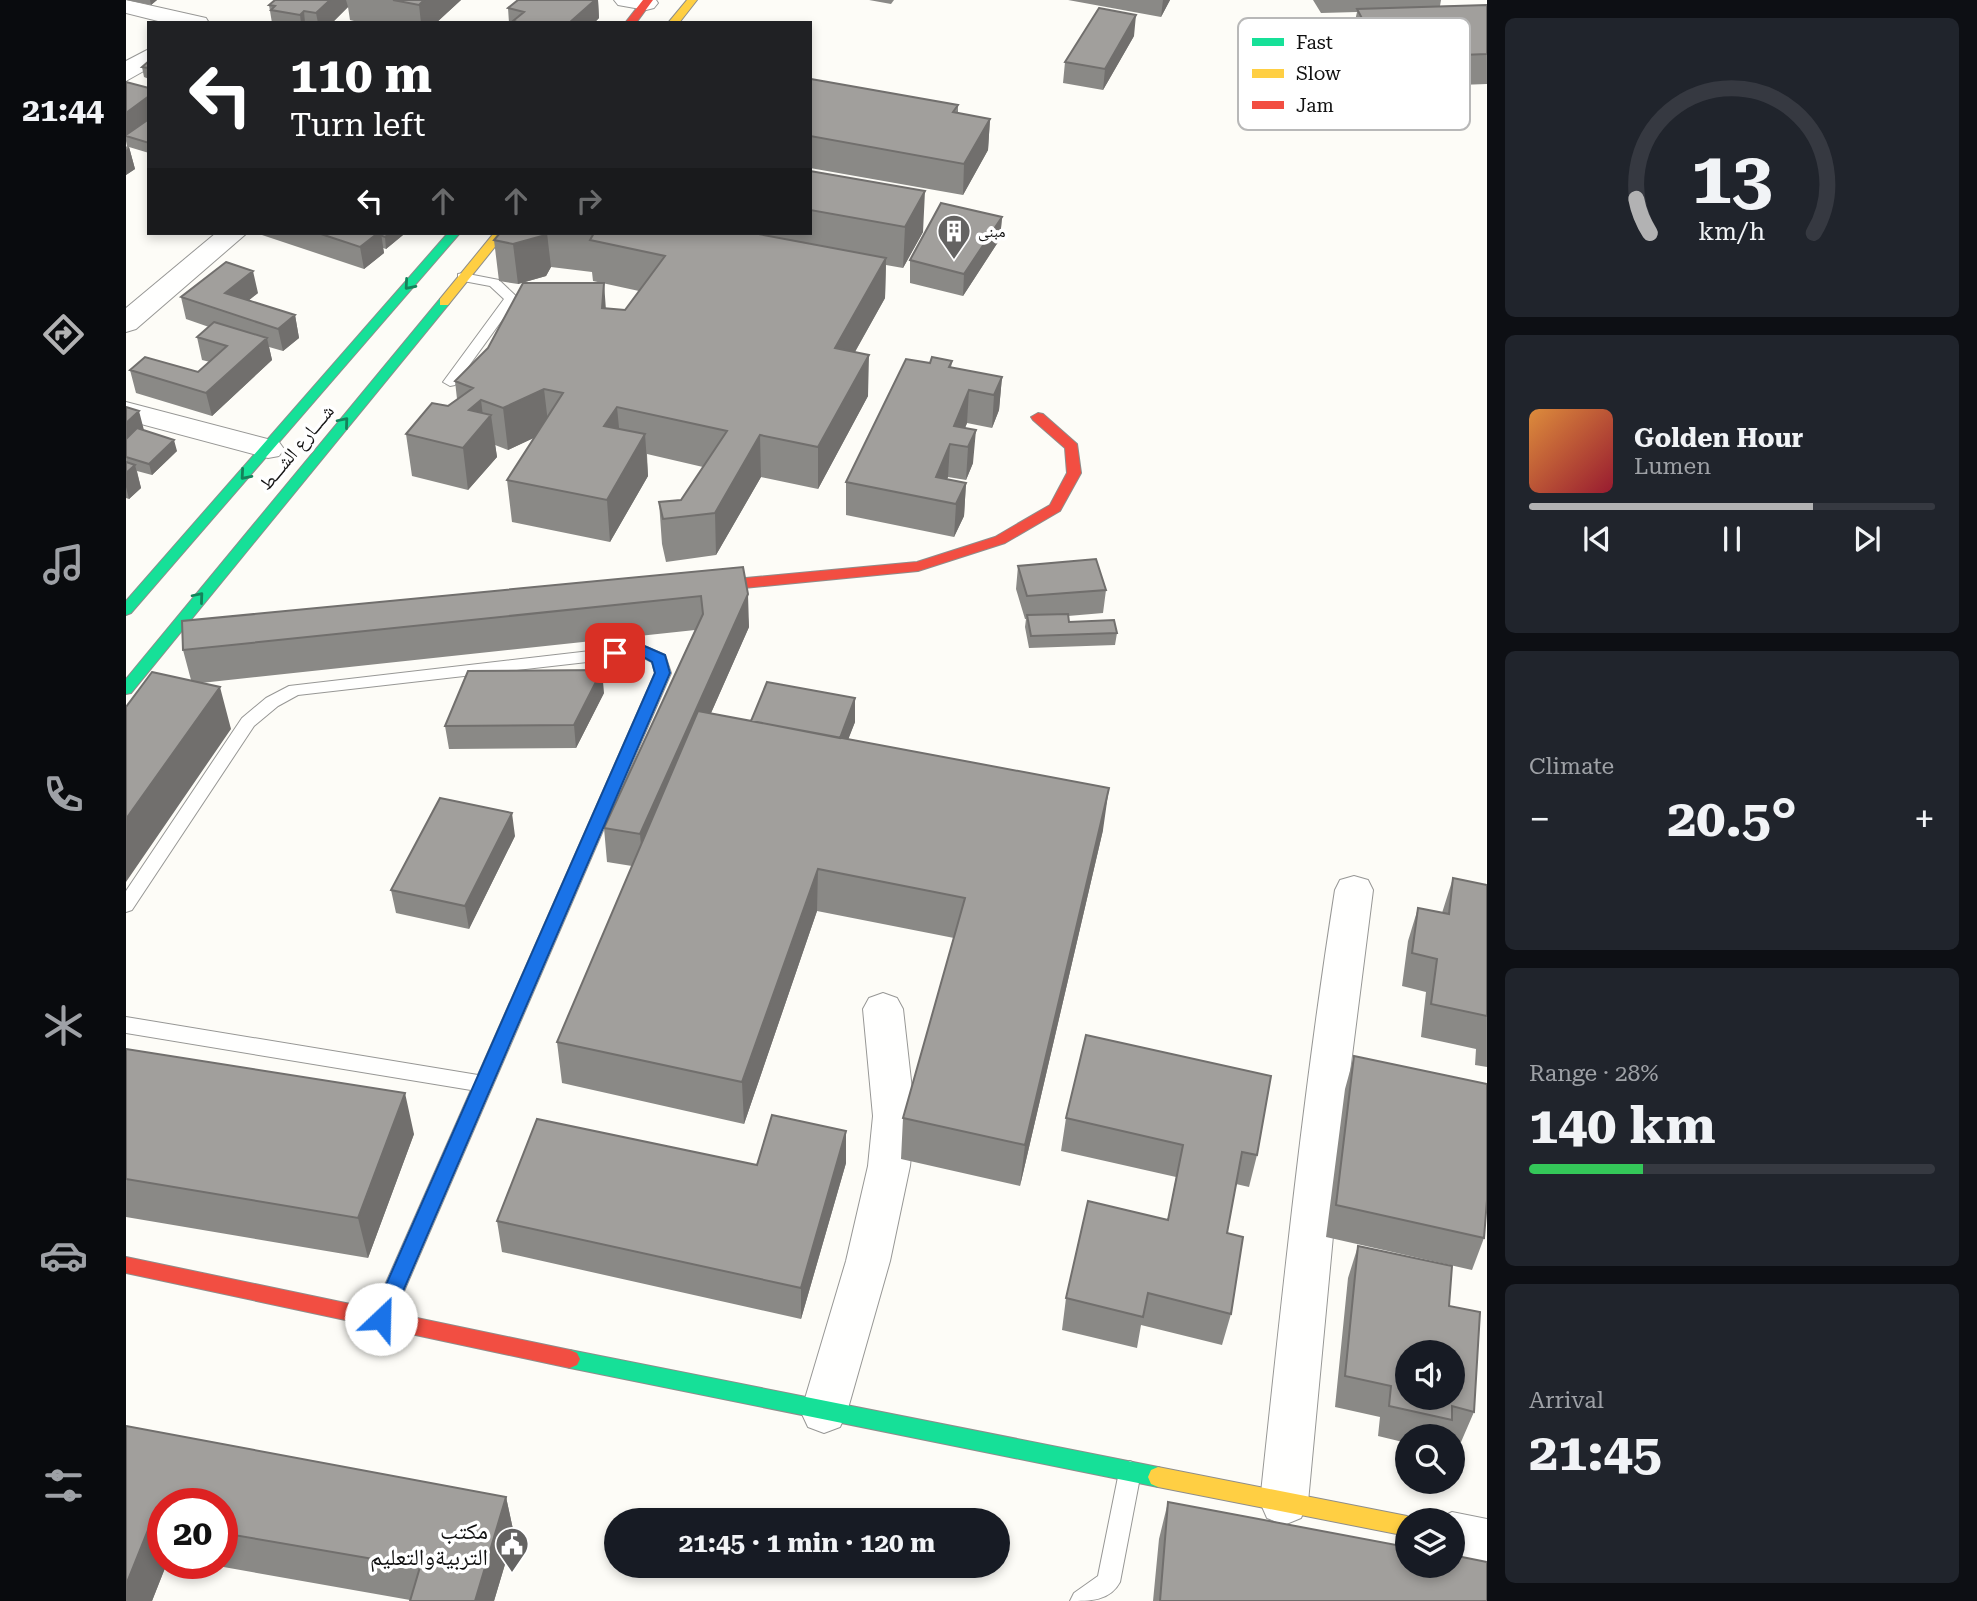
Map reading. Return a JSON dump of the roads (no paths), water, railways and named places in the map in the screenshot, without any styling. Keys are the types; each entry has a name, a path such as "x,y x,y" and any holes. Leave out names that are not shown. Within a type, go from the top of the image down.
{"main road":[{"path":"675,21 692,0"},
{"path":"631,21 640,1"},
{"name":"شــــارع الشـــط","path":"126,610 452,235"},
{"name":"شــــارع الشـــط","path":"126,689 498,235"},
{"path":"671,590 918,566 1000,540 1055,508 1074,473 1072,447 1038,417"},
{"path":"165,639 192,637"},
{"path":"126,1265 824,1412 1395,1524"}],"street":[{"path":"126,6 198,19"},
{"path":"126,73 147,57"},
{"path":"126,323 231,235"},
{"path":"126,411 268,449"},
{"path":"1284,1502 1316,1178 1340,978 1354,890"},
{"path":"824,1412 868,1261 889,1166 894,1116 883,1009"},
{"path":"1465,1538 1487,1542"}],"lane":[{"path":"450,382 511,298 494,283 463,277"},
{"path":"126,905 248,722 272,702 295,690 642,650 659,659 663,673 381,1319"},
{"path":"126,1025 484,1084"},
{"path":"1082,1601 1108,1583 1130,1472"}],"place":[{"name":"مبنى","path":"954,261"},
{"name":"مكتب التربيةوالتعليم","path":"512,1574"}]}
